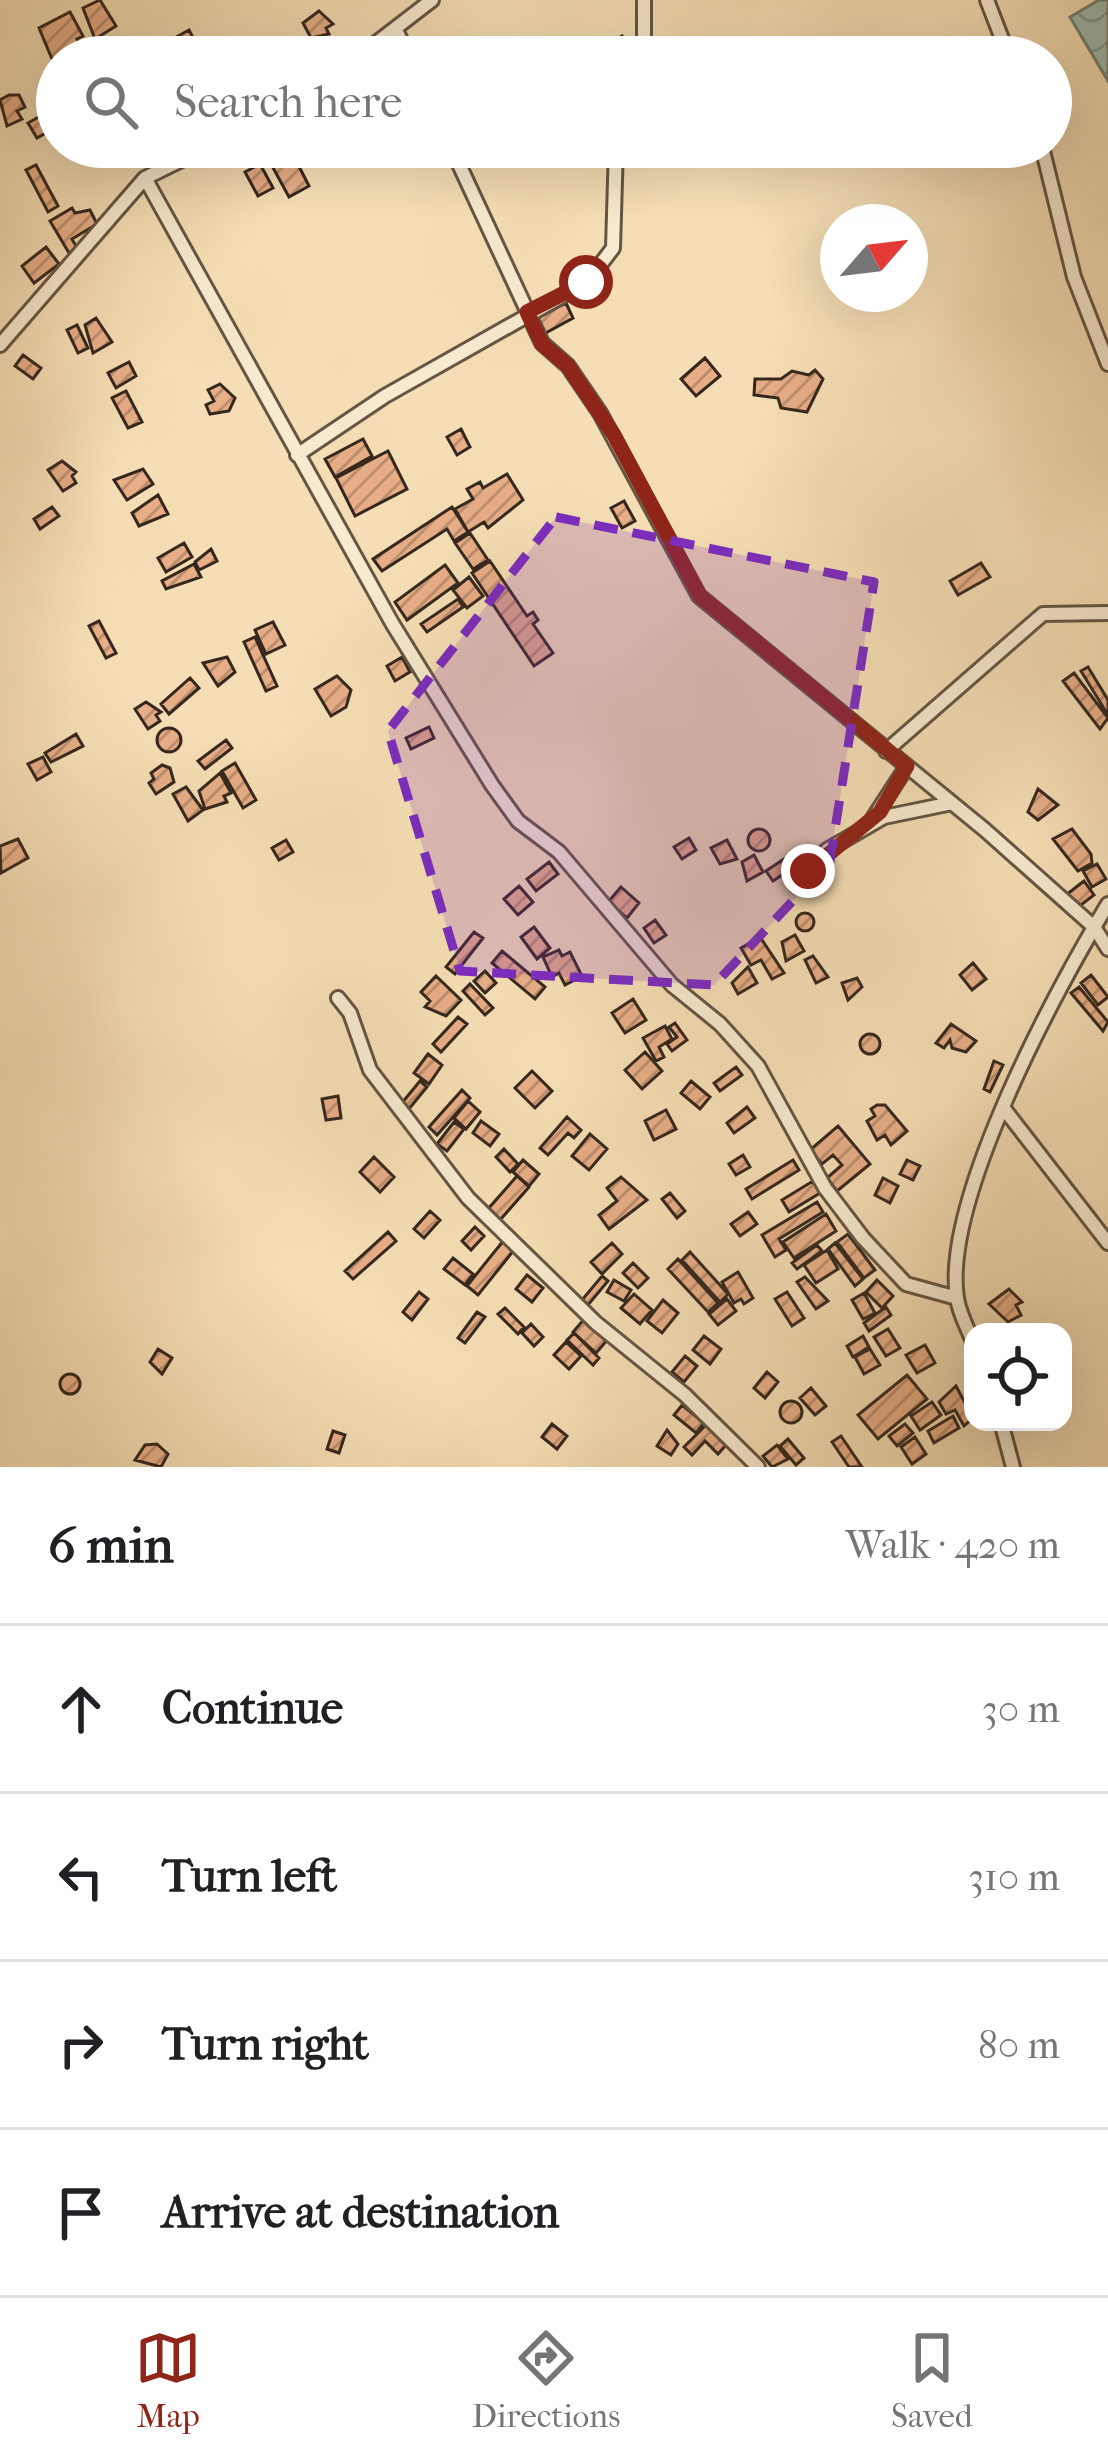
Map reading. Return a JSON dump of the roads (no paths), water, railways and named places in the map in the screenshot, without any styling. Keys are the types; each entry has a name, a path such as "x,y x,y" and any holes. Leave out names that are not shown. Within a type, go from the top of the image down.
{"street":[{"path":"388,36 432,0"},
{"path":"644,0 644,36"},
{"path":"987,0 1001,36"},
{"path":"396,30 399,36"},
{"path":"0,345 146,178 166,168"},
{"path":"461,168 542,344 568,366 614,435 700,596 952,803 1094,928 1108,949"},
{"path":"296,455 527,312 586,282 613,248 615,168"},
{"path":"1047,168 1074,277 1108,364"},
{"path":"146,178 392,622 518,821 559,852 672,986 720,1024 758,1066 825,1188 863,1238 906,1284 957,1298"},
{"path":"886,751 1042,614 1108,613"},
{"path":"859,832 880,812 907,766"},
{"path":"796,885 827,850 884,818 952,803"},
{"path":"966,1323 957,1298 964,1209 1005,1110 1108,904"},
{"path":"338,998 350,1013 370,1070 468,1198 596,1323 686,1395 758,1467"},
{"path":"1005,1110 1108,1243"},
{"path":"1003,1431 1012,1467"}],"water":[{"path":"1099,0 1108,0 1108,81 1070,17"}]}
